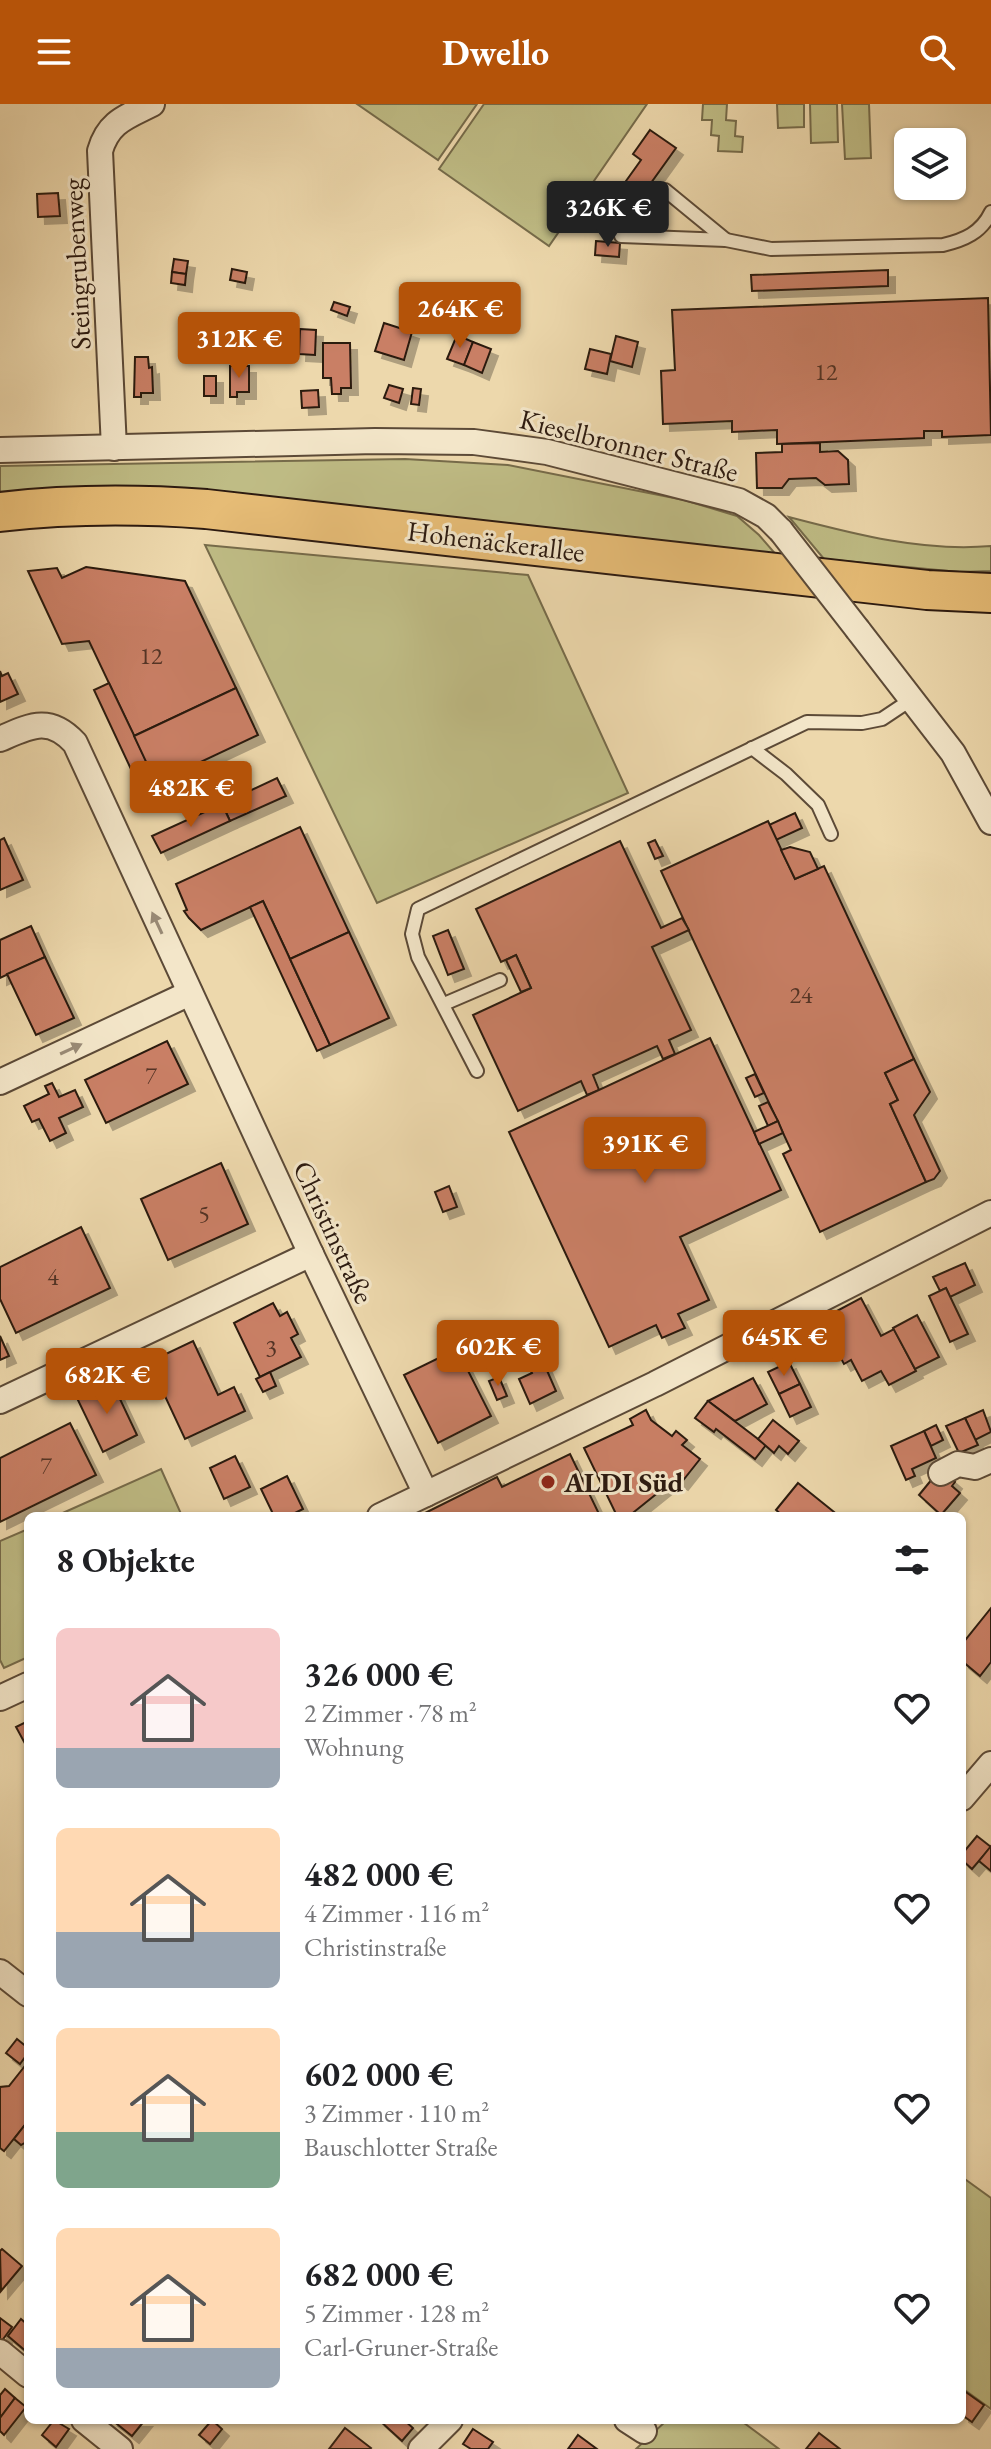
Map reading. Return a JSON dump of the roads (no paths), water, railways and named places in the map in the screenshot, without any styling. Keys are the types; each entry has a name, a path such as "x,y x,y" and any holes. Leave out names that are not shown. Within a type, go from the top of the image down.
{"main road":[{"name":"Hohenäckerallee","path":"0,512 124,504 206,509 927,590 991,593"}],"street":[{"name":"Steingrubenweg","path":"114,448 100,151 109,131 120,120 152,104"},
{"name":"Kieselbronner Straße","path":"0,450 388,441 503,445 547,452 739,501 766,516 781,531 962,766 991,822"},
{"name":"Christinstraße","path":"0,739 26,727 46,725 61,730 75,743 311,1254 426,1494"},
{"path":"0,1082 190,993"},
{"path":"388,1512 683,1370 991,1213"},
{"path":"0,1401 311,1254"},
{"path":"941,1473 958,1464 975,1467 991,1460"},
{"path":"0,1698 24,1687"},
{"path":"966,1793 991,1764"},
{"path":"0,1972 24,1991"},
{"path":"0,2352 24,2372"},
{"path":"89,2424 120,2449"},
{"path":"421,2449 446,2424"}],"lane":[{"path":"665,190 726,240"},
{"path":"621,236 726,240 771,249 943,245 976,233 991,212"},
{"path":"477,1071 418,957 412,934 418,909 807,722 862,723 882,719 912,699"},
{"path":"752,748 786,774 818,805 831,834"},
{"path":"444,1004 500,980"}],"place":[{"name":"ALDI Süd","path":"548,1482"}]}
